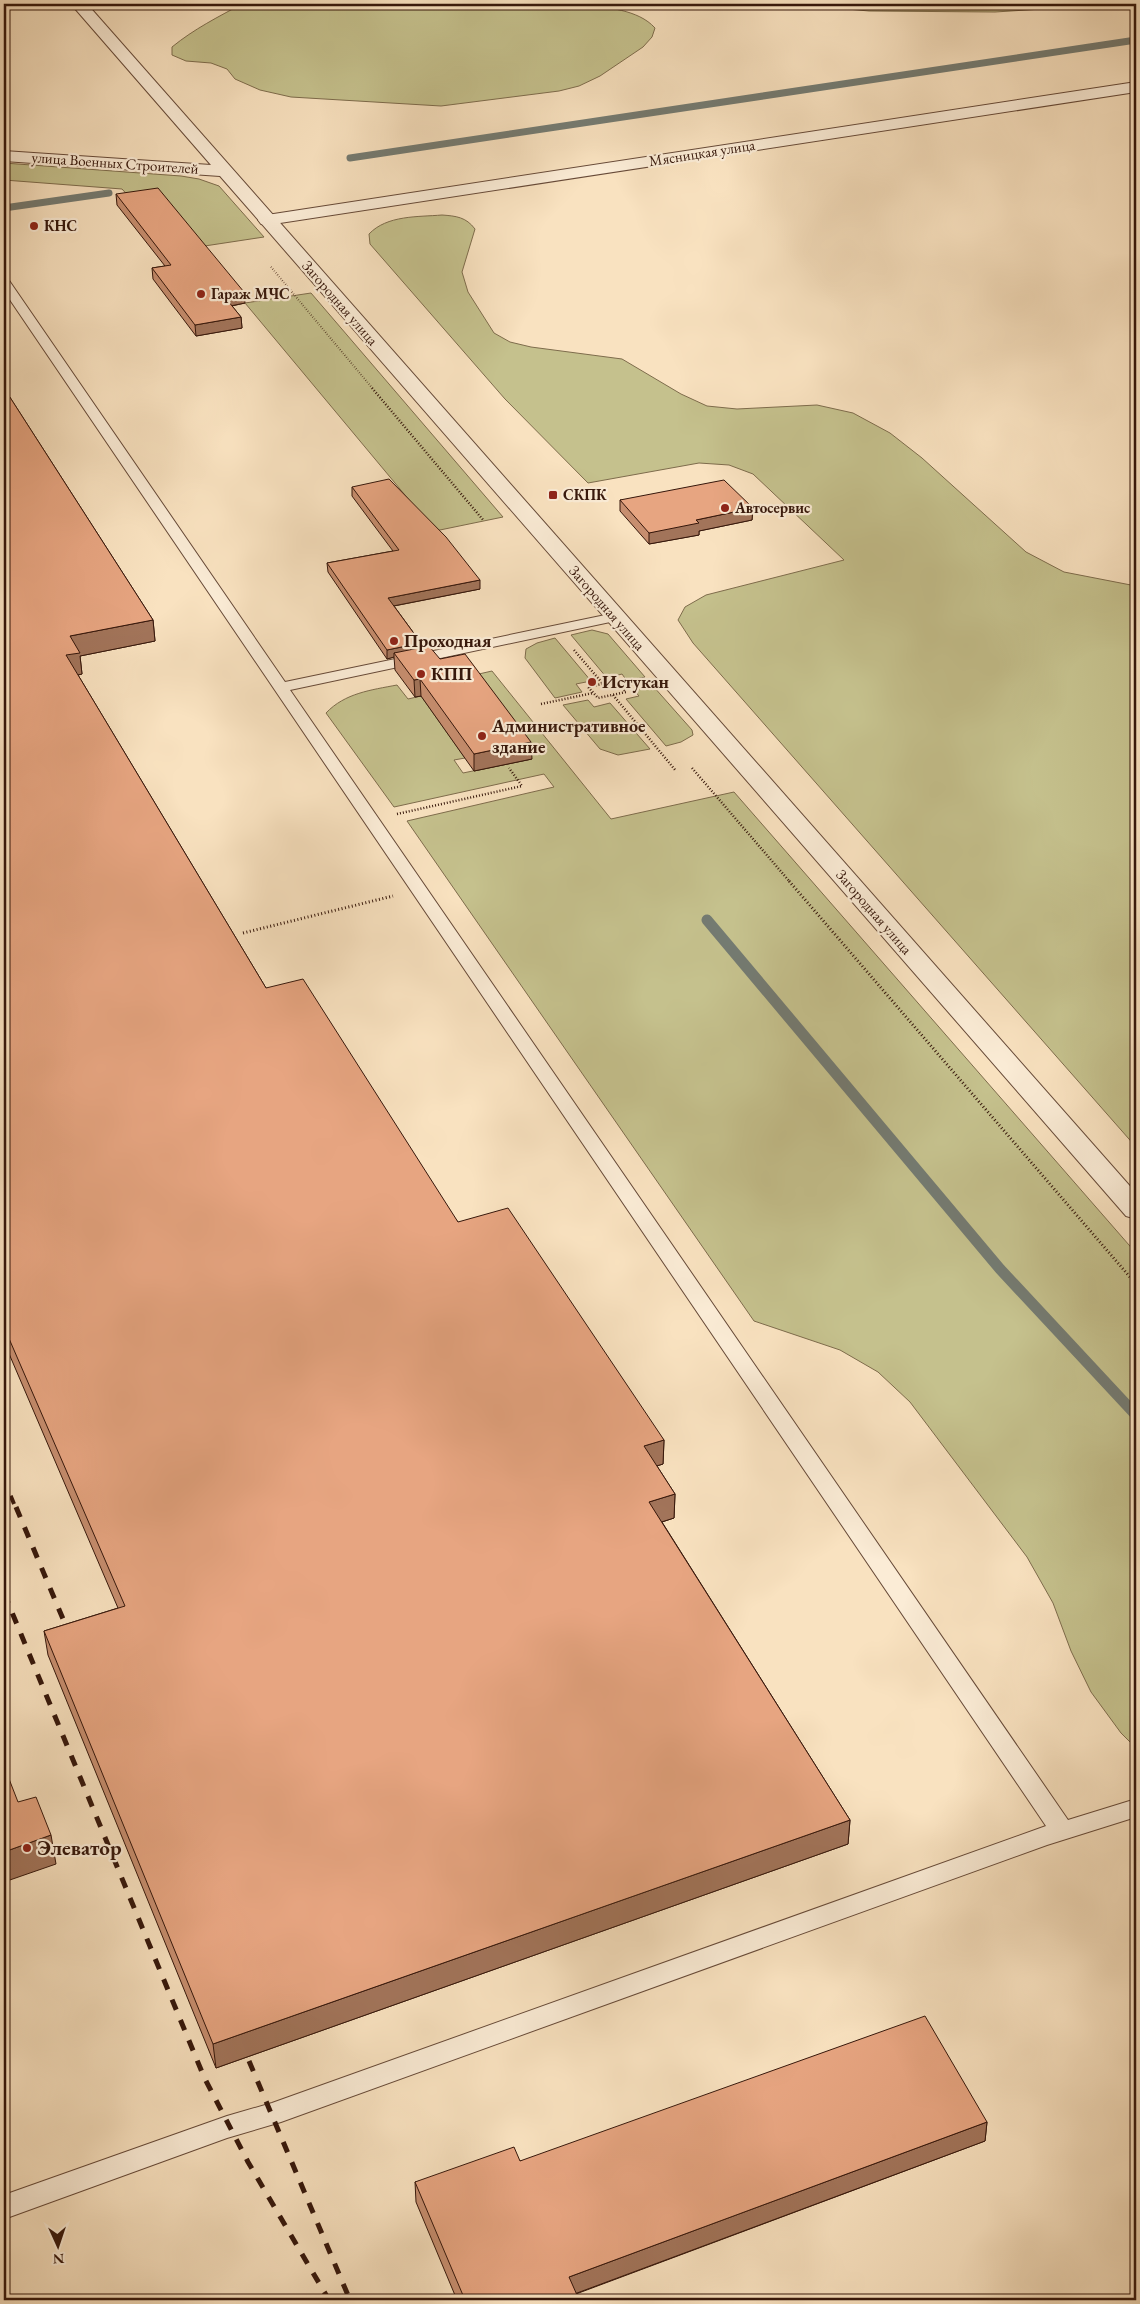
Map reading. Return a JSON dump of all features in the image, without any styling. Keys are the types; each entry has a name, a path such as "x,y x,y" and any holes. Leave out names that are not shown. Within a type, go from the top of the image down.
{"street":[{"name":"Загородная улица","path":"79,4 1136,1210"},
{"name":"Мясницкая улица","path":"267,220 1136,87"},
{"name":"улица Военных Строителей","path":"4,156 225,171"}],"lane":[{"path":"4,282 1064,1832"},
{"path":"281,687 615,617"},
{"path":"4,2207 218,2131 272,2114 1042,1837 1064,1832 1136,1808"}],"path":[{"path":"268,264 484,521"},
{"path":"557,629 603,684"},
{"path":"616,681 626,692 598,698 588,687 603,684 616,681"},
{"path":"541,704 594,693"},
{"path":"613,695 676,772"},
{"path":"372,820 522,786 509,768"},
{"path":"692,768 1136,1284"},
{"path":"243,933 420,890"}],"shaded area":[{"path":"242,4 583,4 631,13 655,28 652,37 643,47 600,76 579,86 559,91 441,106 291,97 260,90 235,79 227,69 211,63 186,61 172,55 172,47 180,41"},
{"path":"793,4 1121,4 995,12 869,11"},
{"path":"4,163 181,176 199,179 219,186 264,237 198,247 134,202 122,189 4,180"},
{"path":"442,215 460,218 468,222 475,229 462,272 468,292 494,333 510,342 531,347 622,359 681,394 707,406 737,409 817,405 853,413 890,433 922,458 1026,552 1064,572 1136,586 1136,1147 693,643 678,620 685,607 706,595 844,560 753,474 729,465 699,463 588,483 505,399 370,244 369,234 385,223 403,218"},
{"path":"311,293 503,517 435,531 245,303"},
{"path":"592,630 608,634 645,677 627,681 622,674 607,678 571,635"},
{"path":"555,638 591,681 576,684 582,692 555,698 525,658 526,649 537,643"},
{"path":"492,671 611,819 734,792 1136,1253 1136,1748 1121,1733 1091,1692 1071,1651 1053,1603 1027,1557 910,1402 878,1372 840,1350 754,1321 407,821 554,787 544,774 394,807 326,713 341,701 359,693 397,685 408,699 421,696 465,758 454,760 463,773 531,759 470,676"},
{"path":"653,686 692,730 693,735 681,742 666,746 626,699 639,696 634,690"},
{"path":"588,700 594,707 610,703 650,749 618,755 600,749 563,705"}],"building":[{"path":"158,188 244,292 224,296 241,317 195,325 152,268 171,265 116,194"},
{"path":"4,388 153,620 70,636 80,653 66,655 266,988 303,979 458,1222 508,1208 664,1440 644,1446 675,1494 649,1502 850,1820 213,2044 44,1631 125,1606 4,1327"},
{"path":"389,479 446,537 480,580 388,598 421,643 387,650 327,563 399,550 352,487"},
{"path":"724,480 753,508 696,520 699,523 649,533 620,500"},
{"name":"Административное здание","path":"429,646 440,659 465,654 531,742 474,754 420,679 414,680 394,653"},
{"path":"4,1766 18,1802 36,1797 51,1835 4,1852"},
{"path":"925,2016 987,2122 569,2277 577,2295 564,2300 465,2300 415,2182 514,2147 520,2161"}],"waterway":[{"path":"350,158 1136,40"},
{"path":"4,208 109,193"},
{"path":"707,920 1000,1269 1136,1415"}],"railway":[{"path":"4,1479 16,1509"},
{"path":"16,1507 71,1638"},
{"path":"4,1593 204,2077 248,2162 329,2300"},
{"path":"249,2061 350,2300"}],"place":[{"name":"КНС","path":"34,226"},
{"name":"Гараж МЧС","path":"201,294"},
{"name":"СКПК","path":"553,495"},
{"name":"Автосервис","path":"725,508"},
{"name":"Проходная","path":"394,641"},
{"name":"КПП","path":"421,674"},
{"name":"Истукан","path":"592,682"},
{"name":"Административное здание","path":"482,736"},
{"name":"Элеватор","path":"27,1848"}]}
